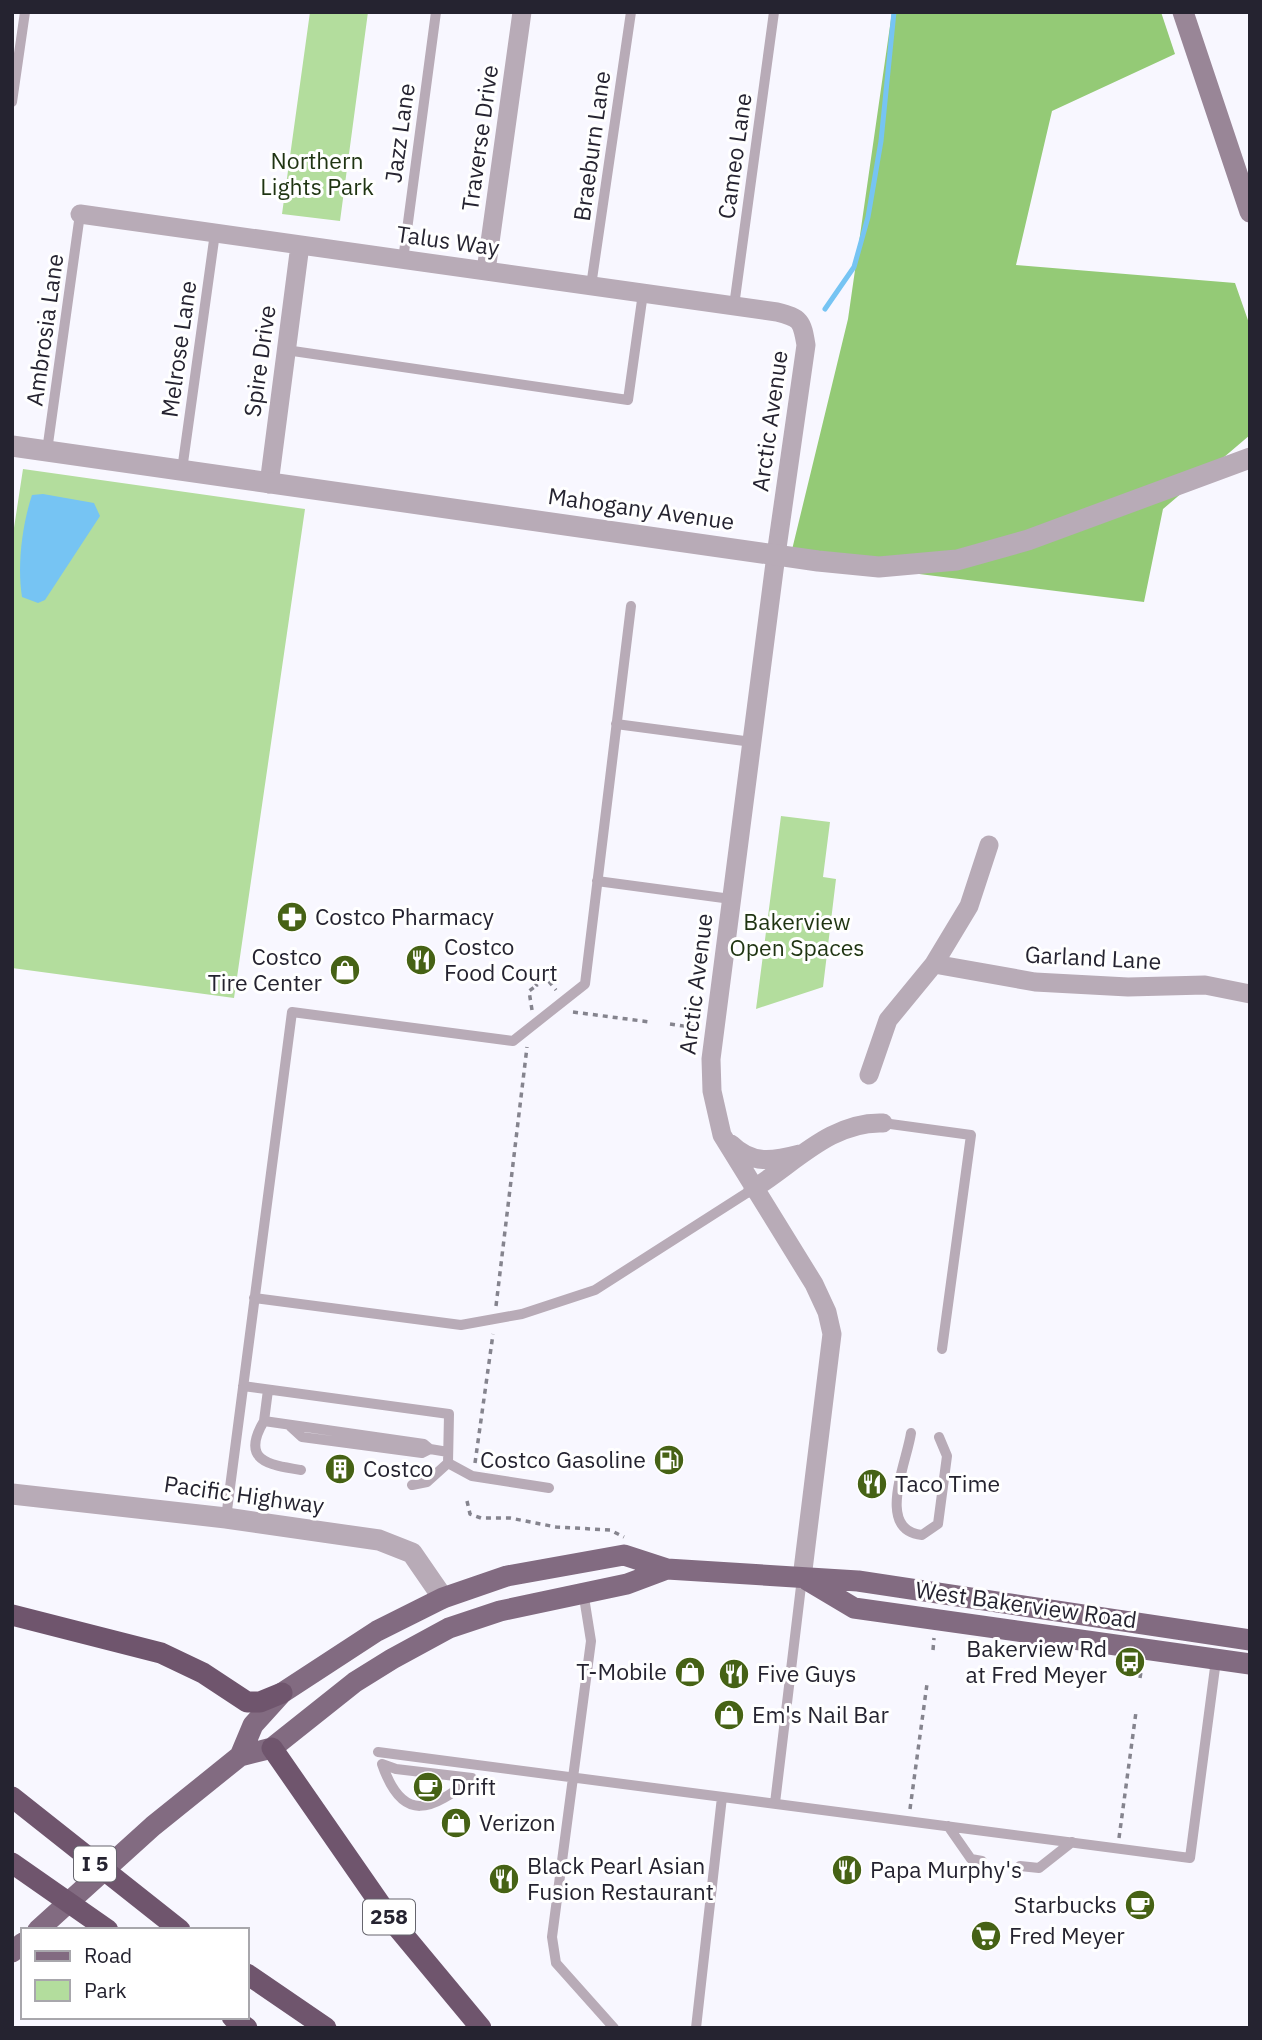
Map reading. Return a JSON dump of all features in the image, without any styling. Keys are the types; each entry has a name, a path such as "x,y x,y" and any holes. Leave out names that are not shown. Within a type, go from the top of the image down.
{"highway":[{"path":"12,1615 161,1653 203,1673 247,1702 260,1702 282,1693"},
{"name":"258","path":"272,1748 392,1921 481,2028"},
{"name":"I 5","path":"12,1797 177,1928"},
{"name":"I 5","path":"12,1863 105,1928"},
{"path":"248,1975 326,2028"}],"main road":[{"path":"1183,12 1250,212"},
{"name":"West Bakerview Road","path":"240,1756 253,1725 282,1693 377,1631 443,1598 536,1569 624,1555 667,1569 858,1581 1250,1640"},
{"name":"West Bakerview Road","path":"40,1928 153,1826 240,1756 272,1748 355,1682 449,1628 500,1611 583,1591 627,1584 667,1569"},
{"name":"West Bakerview Road","path":"802,1578 854,1608 1250,1664"},
{"path":"1216,1659 1230,1651 1250,1654"}],"street":[{"name":"Traverse Drive","path":"486,271 522,12"},
{"name":"Talus Way","path":"80,214 734,306 796,317 803,327"},
{"name":"Spire Drive","path":"269,484 300,245"},
{"name":"Arctic Avenue","path":"802,1578 832,1334 827,1312 814,1284 752,1189 722,1135 712,1091 711,1059 806,345 803,327"},
{"name":"Mahogany Avenue","path":"12,446 776,555 880,567 957,561 1038,537 1250,458"},
{"path":"869,1074 888,1020 934,964 969,906 989,845"},
{"name":"Garland Lane","path":"934,964 1035,982 1128,987 1205,985 1250,994"},
{"path":"752,1189 846,1128 865,1122 883,1123"},
{"path":"722,1135 742,1156 762,1161 804,1153"},
{"name":"Pacific Highway","path":"12,1494 226,1518 379,1540 412,1553 443,1598"}],"lane":[{"path":"12,102 24,12"},
{"name":"Jazz Lane","path":"403,260 436,12"},
{"name":"Braeburn Lane","path":"592,286 631,12"},
{"name":"Cameo Lane","path":"734,306 774,12"},
{"name":"Ambrosia Lane","path":"47,451 80,214"},
{"name":"Melrose Lane","path":"181,471 215,233"},
{"path":"286,350 628,400 643,293"},
{"path":"226,1518 292,1012 513,1041 585,984 631,606"},
{"path":"616,724 752,742"},
{"path":"597,881 731,899"},
{"path":"883,1123 971,1135 942,1349"},
{"path":"254,1298 461,1325 522,1314 595,1290 752,1189"},
{"path":"243,1386 449,1414 448,1457 427,1482 412,1485"},
{"path":"268,1390 264,1422 255,1441 255,1452 271,1466 302,1470"},
{"path":"264,1422 424,1444 448,1457 472,1476 549,1488"},
{"path":"911,1433 908,1451 903,1460 896,1514 902,1527 911,1534 922,1535 938,1524 947,1456 939,1437"},
{"name":"Arctic Avenue","path":"775,1803 802,1578"},
{"path":"583,1591 591,1641 552,1937 556,1963 614,2028"},
{"path":"378,1752 1190,1857 1216,1659"},
{"path":"382,1764 396,1769 472,1778 442,1802 429,1806 408,1803 393,1788 382,1764"},
{"path":"696,2028 722,1797"},
{"path":"948,1826 971,1859 982,1861"},
{"path":"1020,1866 1039,1868 1072,1842"}],"path":[{"path":"528,974 537,985"},
{"path":"532,1010 530,991 546,978 557,992"},
{"path":"573,1012 650,1022"},
{"path":"670,1024 698,1028"},
{"path":"496,1308 527,1047"},
{"path":"475,1464 492,1334"},
{"path":"467,1501 470,1514 481,1518 510,1518 556,1527 619,1531 625,1539"},
{"path":"933,1650 935,1633"},
{"path":"1140,1678 1142,1663"},
{"path":"909,1814 927,1684"},
{"path":"1118,1844 1136,1713"}],"green space":[{"name":"Northern Lights Park","path":"310,12 368,12 340,221 282,214"},
{"path":"892,12 1161,12 1175,54 1052,111 1016,265 1235,283 1250,326 1250,435 1163,509 1144,602 790,558 848,319"},
{"path":"23,469 305,509 234,998 12,968 12,541"},
{"name":"Bakerview Open Spaces","path":"781,816 830,822 823,877 836,879 823,987 756,1009"}],"water":[{"path":"43,494 94,503 100,516 45,600 38,603 22,597 20,559 32,495"}],"waterway":[{"path":"825,309 854,267 868,217 881,141 894,12"}],"place":[{"name":"Costco Pharmacy","path":"292,917"},
{"name":"Costco Food Court","path":"421,960"},
{"name":"Costco Tire Center","path":"345,970"},
{"name":"Costco Gasoline","path":"669,1460"},
{"name":"Costco","path":"340,1469"},
{"name":"Taco Time","path":"872,1484"},
{"name":"Bakerview Rd at Fred Meyer","path":"1130,1662"},
{"name":"T-Mobile","path":"690,1672"},
{"name":"Five Guys","path":"734,1674"},
{"name":"Em's Nail Bar","path":"729,1715"},
{"name":"Drift","path":"428,1787"},
{"name":"Verizon","path":"456,1823"},
{"name":"Papa Murphy's","path":"847,1870"},
{"name":"Black Pearl Asian Fusion Restaurant","path":"504,1879"},
{"name":"Starbucks","path":"1140,1905"},
{"name":"Fred Meyer","path":"986,1936"}]}
